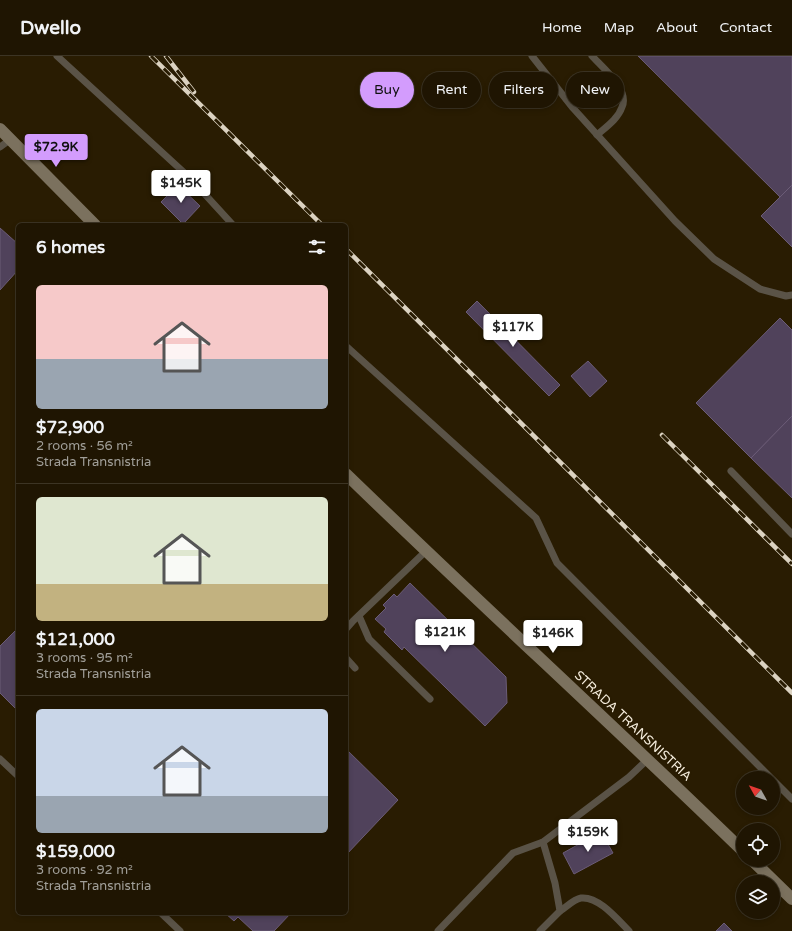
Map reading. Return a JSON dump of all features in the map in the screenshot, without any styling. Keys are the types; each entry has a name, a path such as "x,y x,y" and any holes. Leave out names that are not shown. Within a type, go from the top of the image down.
{"street":[{"path":"0,129 93,223"},
{"name":"STRADA TRANSNISTRIA","path":"348,476 648,759 736,844"},
{"path":"759,867 792,898"}],"lane":[{"path":"57,56 190,178 231,223"},
{"path":"532,56 573,108 597,135 676,221 714,259 760,288 786,296 792,295"},
{"path":"592,56 618,84 624,97 623,107 618,115 597,135"},
{"path":"0,147 11,139"},
{"path":"348,348 536,518 557,563 764,771"},
{"path":"731,471 792,534"},
{"path":"348,627 426,551"},
{"path":"359,616 369,639 430,699"},
{"path":"348,660 355,668"},
{"path":"0,759 16,774"},
{"path":"438,931 514,853 542,842 629,777 648,759"},
{"path":"780,787 792,799"},
{"path":"542,842 556,883 560,911"},
{"path":"540,931 560,911 580,898 597,903 610,911 629,931"},
{"path":"163,915 180,931"}],"building":[{"path":"638,56 792,56 792,185 780,197"},
{"path":"178,185 200,206 184,223 182,223 161,202"},
{"path":"792,185 792,247 761,216"},
{"path":"0,228 16,242 16,272 0,290"},
{"path":"477,301 560,385 549,396 466,312"},
{"path":"780,318 792,330 792,416 751,458 696,403"},
{"path":"588,361 607,381 590,397 571,376"},
{"path":"792,416 792,498 751,458"},
{"path":"410,583 506,677 507,703 485,726 404,647 402,650 384,632 386,629 375,619 386,608 383,605 394,594 397,597"},
{"path":"16,630 16,709 0,693 0,646"},
{"path":"348,751 398,800 348,853"},
{"path":"601,832 613,853 574,874 563,853"},
{"path":"227,915 289,915 274,931 253,931 238,917 234,921"},
{"path":"724,923 732,931 716,931"}],"railway":[{"path":"151,56 320,223"},
{"path":"166,56 194,92"},
{"path":"348,251 792,693"},
{"path":"662,435 792,564"}]}
